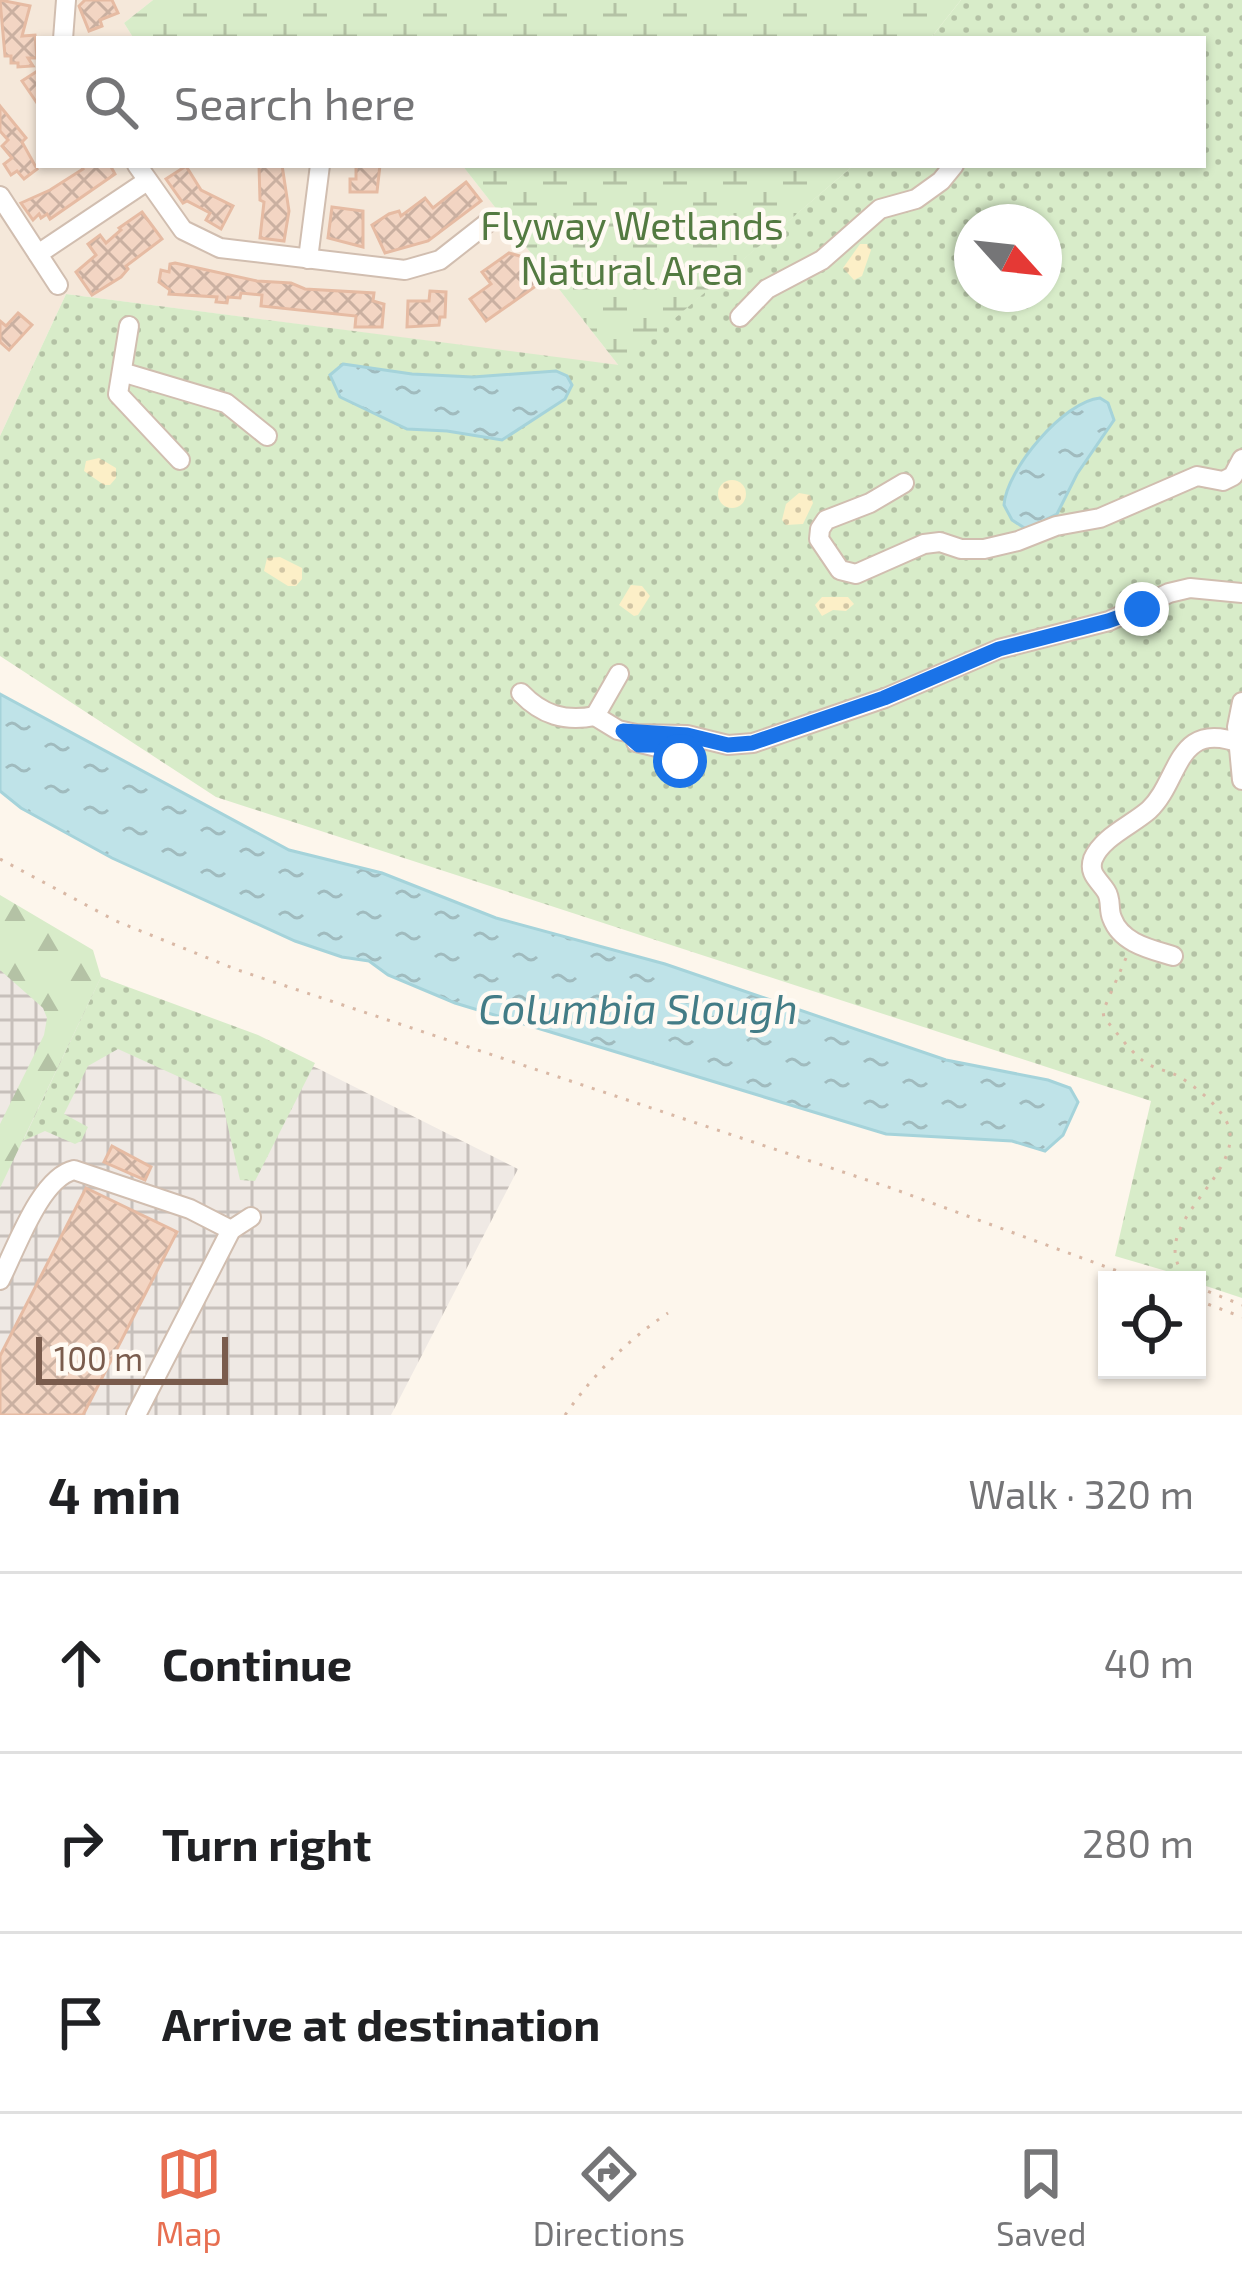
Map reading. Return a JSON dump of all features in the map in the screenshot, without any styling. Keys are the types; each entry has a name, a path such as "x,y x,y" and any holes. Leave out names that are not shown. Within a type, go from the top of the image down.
{"street":[{"path":"63,36 66,0"},
{"path":"308,259 320,168"},
{"path":"740,317 766,289 822,260 880,209 906,204 951,168"},
{"path":"38,254 142,173 183,230 205,244 308,259 392,270 423,266 440,260 491,220"},
{"path":"0,196 58,285"},
{"path":"865,197 906,204"},
{"path":"129,326 118,394 180,460"},
{"path":"122,372 226,403 266,436"},
{"path":"904,483 826,520 819,539 840,570 856,574 924,544 983,549 1018,541 1056,526 1100,518 1197,476 1223,481 1233,476 1242,459"},
{"path":"623,731 687,735 728,745 752,743 884,698 999,649 1108,621 1169,593 1190,588 1242,593"},
{"path":"595,716 619,674"},
{"path":"521,693 532,706 565,720 595,716 639,745 666,751"},
{"path":"1242,702 1242,780"},
{"path":"1172,956 1132,942 1114,923 1107,892 1092,872 1096,854 1159,799 1186,750 1215,739 1240,744"},
{"path":"0,1280 47,1188 60,1173 74,1170 190,1209 231,1230"},
{"path":"136,1415 231,1230 251,1216"}],"path":[{"path":"0,859 116,921 215,961 891,1188 1117,1271"},
{"path":"1132,942 1102,1011 1104,1018 1143,1062 1181,1078 1229,1124 1231,1138 1220,1171 1185,1216 1177,1259 1183,1271"},
{"path":"1206,1291 1242,1305"},
{"path":"1206,1303 1242,1317"},
{"path":"565,1415 632,1337 668,1313"}],"shaded area":[{"path":"0,0 153,0 124,23 132,36 36,36 36,168 464,168 619,366 66,294 0,436"},
{"path":"0,920 104,978 319,1069 518,1169 391,1415 0,1415"}],"green space":[{"path":"153,0 961,0 932,36 132,36 124,23"},
{"path":"961,0 1242,0 1242,1298 1206,1286 1206,1271 1166,1271 1115,1256 1151,1101 216,797 0,656 0,436 66,294 619,365 850,168 1206,168 1206,36 932,36"},
{"name":"Flyway Wetlands Natural Area","path":"464,168 850,168 619,366"},
{"path":"0,895 93,950 101,977 0,1188 0,1124 44,1035 47,1018 43,1008 0,970"},
{"path":"101,977 258,1035 315,1063 255,1181 240,1180 221,1096 118,1049 88,1066 64,1114 88,1127 81,1141 75,1144 45,1131 23,1141"}],"sand":[{"path":"860,244 871,250 862,276 854,280 843,268"},
{"path":"99,458 116,468 110,485 84,471 86,461"},
{"path":"732,480 742,484 746,494 742,504 732,508 722,504 718,494 722,484"},
{"path":"799,493 810,495 813,503 803,524 786,525 782,520 786,504"},
{"path":"280,557 302,568 296,586 264,571 267,558"},
{"path":"631,585 642,586 650,596 634,616 619,605"},
{"path":"822,597 848,597 854,604 846,611 833,610 822,616 815,605"}],"water":[{"path":"343,364 473,377 556,371 572,385 565,399 502,440 407,429 340,397 330,375"},
{"path":"1100,398 1108,403 1114,420 1077,474 1057,514 1026,529 1012,520 1004,505 1015,474 1054,424"},
{"name":"Columbia Slough","path":"0,694 289,850 382,873 496,918 665,964 946,1060 1048,1080 1070,1088 1078,1102 1063,1135 1045,1151 1012,1141 886,1134 455,1003 388,975 369,961 295,941 112,858 21,808 0,791"}],"building":[{"path":"0,0 30,6 22,36 35,35 36,58 28,58 33,66 18,67 11,63 11,56 5,56"},
{"path":"85,0 112,0 118,13 89,31 79,6"},
{"path":"36,72 36,102 22,81"},
{"path":"0,106 26,138 22,142 37,169 24,179 17,171 11,175 4,164 12,158 2,146 8,140 0,131"},
{"path":"112,168 115,174 50,219 39,214 33,220 21,203 83,169"},
{"path":"187,168 201,190 233,206 221,229 206,220 210,213 183,203 166,179"},
{"path":"259,168 282,168 289,211 284,241 260,238 264,202 260,200"},
{"path":"356,168 380,168 377,192 350,192 350,179 356,179"},
{"path":"466,182 481,201 428,241 385,253 372,225 389,214 399,211 401,216 425,198 433,208"},
{"path":"332,207 363,211 363,247 328,238"},
{"path":"142,212 162,239 126,266 121,277 92,295 76,272 96,255 88,244 100,235 106,243"},
{"path":"509,253 527,258 543,281 486,321 470,299 491,284 482,272"},
{"path":"170,264 305,289 374,293 373,301 384,304 382,327 355,327 356,316 261,306 262,295 241,293 240,298 228,297 227,303 216,302 217,297 169,294 159,282 161,270 169,272"},
{"path":"430,291 446,292 445,317 440,317 439,325 407,327 408,301 429,301"},
{"path":"18,313 32,325 9,350 0,342 0,321 6,326"},
{"path":"112,1146 151,1167 145,1180 104,1162"},
{"path":"86,1188 177,1232 83,1415 0,1415 0,1356"}],"route":[{"path":"680,761 656,745 639,745 623,731 687,735 728,745 752,743 884,698 999,649 1142,609"}]}
